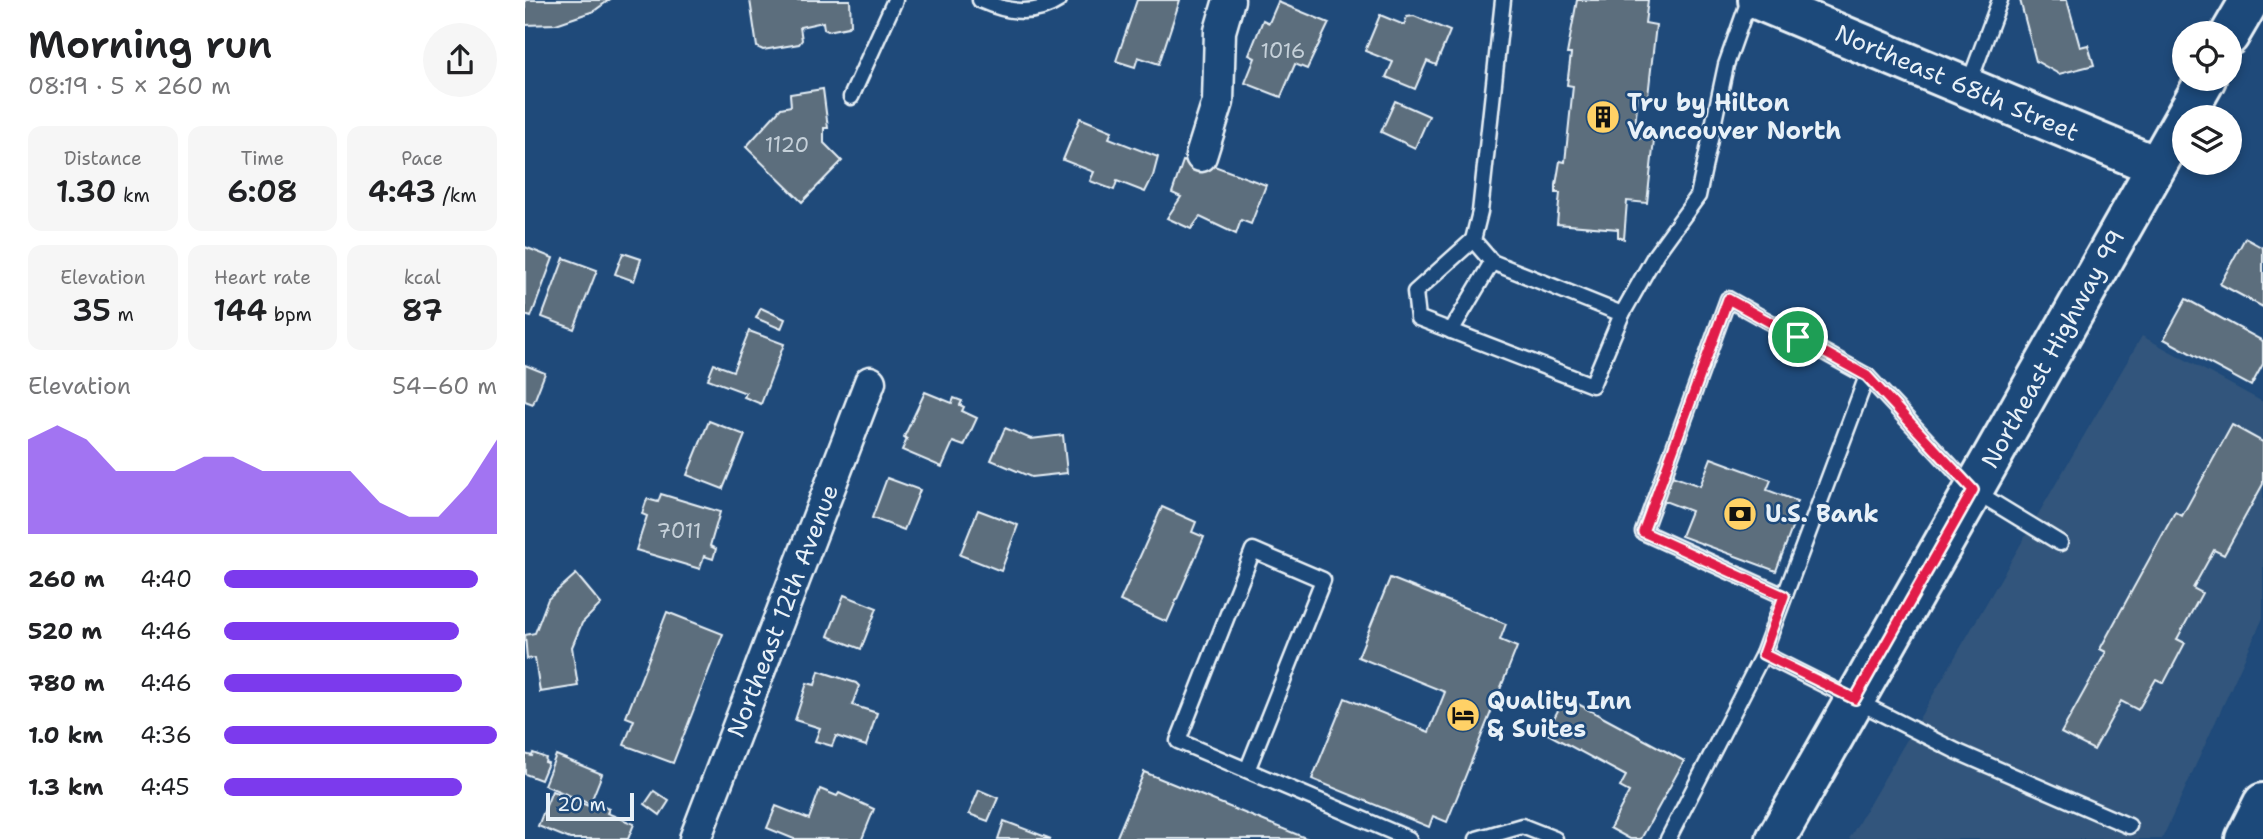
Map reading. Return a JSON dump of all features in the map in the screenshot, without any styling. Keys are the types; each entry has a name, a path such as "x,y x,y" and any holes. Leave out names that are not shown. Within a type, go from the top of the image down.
{"main road":[{"name":"Northeast 68th Street","path":"1758,0 2156,166"},
{"name":"Northeast Highway 99","path":"1776,839 2199,91"},
{"path":"2245,839 2263,803"}],"street":[{"path":"1201,156 1218,102 1220,31 1229,0"},
{"name":"Northeast 12th Avenue","path":"695,839 870,382"}],"lane":[{"path":"851,97 895,0"},
{"path":"980,0 1018,12 1035,11 1059,0"},
{"path":"1503,0 1480,212 1473,240 1415,292 1418,318 1592,385 1622,314 1656,254 1698,196 1710,152 1726,65 1749,0"},
{"path":"1968,87 2000,0"},
{"path":"1473,240 1492,262 1622,314"},
{"path":"1451,331 1492,262"},
{"path":"1784,596 1643,532 1728,299 1867,376 1973,490 2060,543"},
{"path":"1668,839 1763,654 1867,376"},
{"path":"1248,768 1323,580 1253,550 1178,741 1248,768 1409,839"},
{"path":"1763,654 1958,752 2129,826"},
{"path":"1477,839 1522,826 1556,839"}],"shaded area":[{"path":"2142,336 2263,402 2263,618 2162,839 1849,839"}],"building":[{"path":"525,0 609,0 594,11 556,24 525,25"},
{"path":"750,0 850,0 851,24 828,31 824,29 823,22 800,27 802,40 799,44 763,50 757,47"},
{"path":"1137,0 1180,0 1159,64 1138,57 1135,67 1116,61"},
{"name":"Tru by Hilton Vancouver North","path":"1577,0 1648,0 1645,23 1656,25 1648,96 1638,96 1634,137 1654,140 1647,203 1627,201 1624,239 1618,237 1618,229 1557,224 1560,193 1556,193 1556,185 1560,161 1565,162 1573,86 1567,85 1571,54 1567,54"},
{"path":"2020,0 2067,0 2080,47 2088,45 2094,65 2059,74 2036,61"},
{"path":"1278,2 1329,23 1307,69 1295,64 1281,97 1245,83 1255,58 1249,55 1263,20 1269,23"},
{"path":"1380,15 1404,25 1407,17 1414,16 1450,31 1436,65 1427,61 1415,89 1386,77 1393,62 1365,51"},
{"path":"823,89 828,128 824,128 824,143 842,161 802,202 746,147 781,108 791,106 790,94"},
{"path":"1395,101 1429,116 1415,148 1381,132"},
{"path":"1080,118 1112,131 1109,138 1158,157 1145,192 1117,181 1114,190 1090,181 1094,172 1063,160"},
{"path":"1183,161 1207,170 1209,164 1266,185 1251,224 1241,220 1236,234 1200,217 1191,229 1167,218 1181,197 1172,193"},
{"path":"2245,238 2263,248 2263,307 2220,284"},
{"path":"525,247 553,258 531,317 525,315"},
{"path":"623,253 641,259 634,281 615,274"},
{"path":"564,258 597,270 574,329 542,317"},
{"path":"2186,299 2263,341 2263,364 2251,386 2164,339"},
{"path":"761,308 785,319 781,329 756,318"},
{"path":"749,331 784,344 761,404 744,397 746,393 708,379 714,364 733,371"},
{"path":"525,365 545,373 533,404 525,401"},
{"path":"925,392 952,403 954,398 962,401 962,411 977,418 964,446 953,442 942,467 902,450 907,439 904,437"},
{"path":"709,421 745,435 723,489 687,475"},
{"path":"2232,425 2263,442 2263,484 2224,555 2214,550 2193,588 2202,593 2177,639 2185,643 2164,683 2156,679 2138,710 2121,701 2094,750 2061,733 2106,652 2100,649 2175,512 2182,516"},
{"path":"1005,428 1031,439 1063,435 1067,473 1031,477 991,460"},
{"name":"U.S. Bank","path":"1711,458 1771,480 1767,490 1797,501 1790,518 1795,520 1776,571 1681,536 1691,511 1659,499 1669,475 1700,486"},
{"path":"887,478 920,490 904,530 872,518"},
{"path":"661,494 720,512 710,546 716,549 713,559 704,556 700,569 636,550 647,516 642,514 647,499 658,502"},
{"path":"1162,507 1196,522 1192,532 1204,537 1167,622 1120,601"},
{"path":"978,510 1018,525 1001,571 960,555"},
{"path":"576,574 601,604 582,623 572,647 578,686 540,692 535,658 527,659 525,635 535,633 548,599"},
{"name":"Quality Inn & Suites","path":"1390,578 1506,624 1500,640 1517,647 1447,822 1433,816 1429,827 1312,779 1345,698 1429,732 1445,692 1358,657"},
{"path":"844,595 877,608 861,649 828,636"},
{"path":"667,612 723,634 673,763 624,745 634,720 626,717"},
{"path":"819,671 856,683 859,686 852,705 877,713 866,746 836,736 832,746 815,741 820,728 795,720 807,683 815,685"},
{"path":"1565,697 1684,761 1641,839 1630,839 1610,828 1629,792 1620,787 1626,776 1546,733"},
{"path":"533,753 546,758 545,762 548,763 541,780 525,774 525,754 532,756"},
{"path":"556,755 602,774 590,804 544,785"},
{"path":"1144,772 1308,839 1116,839"},
{"path":"820,789 837,796 839,793 874,809 862,839 794,839 767,828 776,806 809,819"},
{"path":"979,790 998,798 988,821 969,814"},
{"path":"552,791 591,807 592,802 609,809 607,813 634,824 628,839 570,839 538,826"},
{"path":"654,791 669,801 660,815 645,804"},
{"path":"1004,821 1051,839 998,839"}],"place":[{"name":"Tru by Hilton Vancouver North","path":"1603,117"},
{"name":"U.S. Bank","path":"1740,514"},
{"name":"Quality Inn & Suites","path":"1463,715"}],"route":[{"path":"1728,299 1798,337 1867,376 1973,490 1855,699 1763,654 1784,596 1643,532 1728,299"}]}
